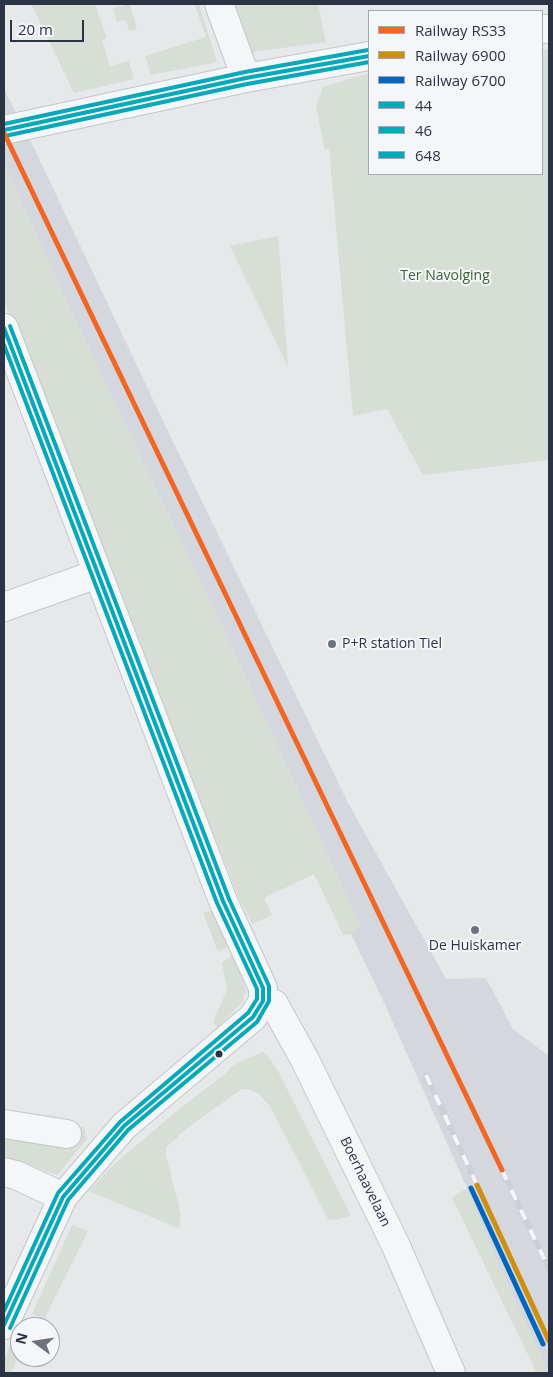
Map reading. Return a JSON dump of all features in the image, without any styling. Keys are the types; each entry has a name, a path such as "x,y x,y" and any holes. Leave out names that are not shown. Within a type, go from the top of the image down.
{"street":[{"path":"219,4 246,78"},
{"path":"4,130 246,78 368,56"},
{"path":"4,328 223,901 263,988 263,1001 252,1018 124,1126 63,1198 4,1325"},
{"path":"4,608 97,574"},
{"name":"Boerhaavelaan","path":"263,1001 274,1004 305,1060 396,1246 451,1373"},
{"path":"4,1124 67,1134"},
{"path":"4,1172 16,1175 63,1198"}],"shaded area":[{"path":"4,89 348,803 446,979 486,978 513,1029 549,1056 549,1373 502,1273 467,1188 387,1009 351,934 360,926 238,660 69,307 4,164"}],"green space":[{"path":"31,4 95,4 107,38 102,40 110,66 129,61 134,79 74,93"},
{"path":"130,4 137,29 129,31 126,20 117,22 113,9"},
{"path":"199,4 217,61 151,75 145,56 206,37 195,5"},
{"path":"235,4 318,4 326,42 252,52"},
{"name":"Ter Navolging","path":"549,49 549,460 423,475 387,409 353,416 329,149 324,147 316,106 323,87 368,73 368,175 543,175 543,50"},
{"path":"4,164 69,307 238,660 361,926 351,934 343,935 314,874 264,898 272,915 252,924 238,896 4,303"},
{"path":"278,236 288,367 230,246"},
{"path":"215,910 229,947 218,951 203,913"},
{"path":"234,954 246,991 242,1003 217,1028 213,1022 227,990 222,963"},
{"path":"262,1052 268,1056 278,1071 351,1216 334,1220 328,1219 270,1106 258,1093 247,1089 242,1089 190,1126 166,1147 166,1155 181,1215 179,1228 89,1191 111,1167 183,1106 225,1074 232,1066"},
{"path":"71,1126 84,1127 87,1139 57,1175 4,1157 4,1137"},
{"path":"467,1188 502,1273 549,1373 536,1373 452,1198"},
{"path":"72,1225 88,1231 45,1317 38,1317 32,1314"},
{"path":"10,1346 10,1367 14,1367 11,1373 4,1373 4,1359"}],"railway":[{"path":"426,1075 477,1185"},
{"path":"502,1170 549,1269"}],"rail line":[{"name":"RS33","path":"4,133 502,1170"},
{"name":"6900","path":"477,1185 549,1341"},
{"name":"6700","path":"471,1188 543,1344"}],"transit line":[{"name":"648","path":"4,124 245,72 368,50"},
{"name":"44","path":"4,130 246,78 368,56"},
{"name":"46","path":"5,136 247,84 368,62"},
{"name":"648","path":"10,326 229,899 269,986 269,1001 257,1022 128,1130 68,1200 15,1317"},
{"name":"44","path":"4,328 223,901 263,988 263,1001 253,1017 124,1126 63,1197 4,1325"},
{"name":"46","path":"4,345 217,903 257,989 257,999 248,1013 120,1122 58,1193 4,1311"}],"place":[{"name":"P+R station Tiel","path":"332,644"},
{"name":"De Huiskamer","path":"475,930"}]}
